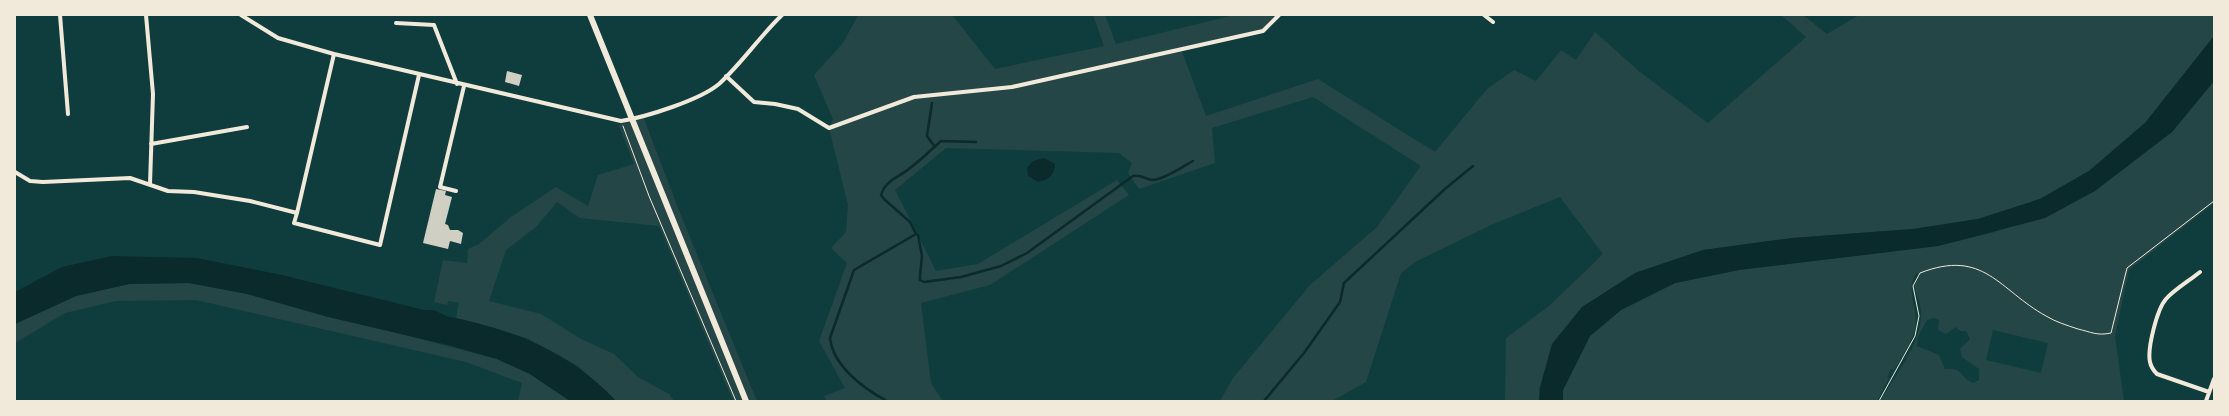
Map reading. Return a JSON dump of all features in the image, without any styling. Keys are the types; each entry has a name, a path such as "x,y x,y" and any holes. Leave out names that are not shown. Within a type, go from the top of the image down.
{"main road":[{"path":"590,15 746,401"}],"street":[{"path":"60,15 68,114"},
{"path":"146,15 153,94 150,184"},
{"path":"241,15 278,38 334,54 464,86 621,121 692,99 717,85 782,15"},
{"path":"774,15 778,19"},
{"path":"726,76 754,102 798,109 829,128 914,97 1012,87 1263,31 1280,15"},
{"path":"1484,15 1494,22"},
{"path":"396,23 434,26 458,84"},
{"path":"334,54 294,223 380,245 419,75"},
{"path":"456,191 440,187 464,86"},
{"path":"151,144 247,127"},
{"path":"15,172 30,181 43,182 130,178 168,191 194,192 250,201 296,213"},
{"path":"2200,272 2165,300 2159,313 2149,359 2151,368 2157,374 2209,392"},
{"path":"2206,401 2214,379"}],"path":[{"path":"621,121 649,196 736,401"},
{"path":"1879,401 1915,336 1919,316 1913,286 1920,273 1944,267 1973,267 1996,278 2033,308 2057,322 2099,336 2111,333 2127,268 2214,201"}],"shaded area":[{"path":"858,15 952,15 995,69 1104,46 1093,15 1105,15 1116,44 1234,15 1279,15 1263,31 1181,49 1206,116 1318,79 1435,152 1487,89 1514,70 1536,81 1561,50 1576,60 1595,32 1640,72 1708,123 1806,37 1781,15 1803,15 1827,34 1859,15 2214,15 2214,36 2145,123 2089,171 2040,199 1978,219 1913,229 1792,238 1703,250 1635,273 1540,387 1539,401 1505,401 1506,338 1549,306 1603,254 1560,197 1491,225 1417,261 1401,273 1366,382 1332,401 1220,401 1233,378 1310,285 1377,227 1421,166 1313,97 1212,128 1215,163 1139,189 1128,173 1132,163 1119,153 946,148 895,190 936,271 978,264 1117,180 1129,195 990,285 921,303 931,383 943,401 827,401 824,396 845,388 819,341 847,263 831,248 846,232 848,205 829,128 833,119 814,75 843,43"},
{"path":"2214,36 2214,81 2172,132 2095,191 2045,218 1938,246 1739,270 1675,283 1621,310 1590,336 1563,390 1563,401 1539,401 1540,387 1552,344 1582,307 1635,273 1703,250 1792,238 1913,229 1978,219 2040,199 2089,171 2145,123"},
{"path":"2214,81 2214,203 2129,270 2115,336 2124,401 1880,401 1905,361 1916,339 1921,317 1921,309 1914,286 1920,275 1917,273 1912,284 1912,297 1916,317 1915,329 1908,347 1894,370 1891,369 1887,377 1889,378 1877,401 1563,401 1563,390 1590,336 1621,310 1675,283 1739,270 1938,246 1995,232 2172,132","holes":["1934,318 1939,320 1938,330 1946,334 1956,327 1960,331 1966,331 1970,339 1960,349 1962,357 1979,369 1979,380 1973,383 1959,371 1945,369 1939,355 1917,346 1918,337 1927,320","1993,330 2048,343 2041,373 1986,360"]},
{"path":"643,116 680,213 757,401 733,401 659,226 580,218 557,202 536,227 506,250 489,301 541,314 581,339 614,354 638,377 669,394 674,401 616,401 578,366 527,338 456,318 459,303 448,301 447,305 434,302 443,260 467,263 468,249 479,244 511,217 556,187 588,206 598,175 634,164 619,126 621,121"},
{"path":"1044,158 1055,164 1054,168 1050,176 1038,182 1028,176 1027,168 1033,161"},
{"path":"112,256 196,258 282,275 424,310 434,310 446,316 516,335 538,345 579,368 616,401 570,401 530,374 497,359 452,346 328,317 247,294 189,283 129,284 76,296 15,324 15,292 62,267"},
{"path":"189,283 247,294 497,359 530,374 570,401 518,401 522,383 466,362 196,300 116,301 65,313 15,343 15,324 76,296 129,284"}],"building":[{"path":"507,71 522,75 519,86 505,82"},
{"path":"436,189 446,191 445,195 452,197 445,224 448,225 450,230 458,230 463,233 461,244 450,241 448,249 423,243"}],"waterway":[{"path":"932,103 927,136 935,147"},
{"path":"916,234 910,222 881,195 886,185 914,165 941,141 976,142"},
{"path":"887,401 851,376 843,367 832,348 830,338 854,270 916,234 918,235 922,256 920,280 924,282 961,277 1001,266 1027,253 1133,176 1156,180 1193,161"},
{"path":"1264,401 1304,353 1340,302 1344,283 1446,188 1473,166"}]}
